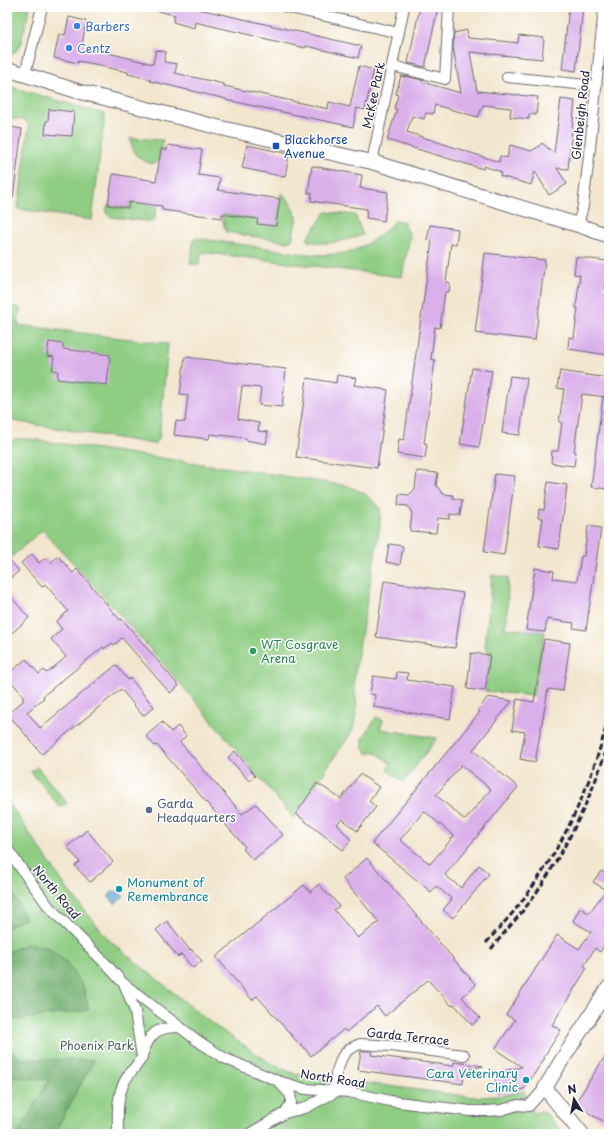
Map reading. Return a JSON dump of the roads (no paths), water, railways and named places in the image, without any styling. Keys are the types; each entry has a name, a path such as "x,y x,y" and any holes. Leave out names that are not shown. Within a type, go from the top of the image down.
{"main road":[{"path":"7,69 77,91 221,128 372,162 578,225 609,236"},
{"path":"582,1134 545,1088 560,1062 609,987"}],"street":[{"path":"25,74 42,7"},
{"path":"286,7 399,33"},
{"name":"McKee Park","path":"372,162 404,7"},
{"path":"392,66 445,79 449,7"},
{"name":"Glenbeigh Road","path":"578,225 583,206 604,7"},
{"path":"507,77 596,86"},
{"name":"North Road","path":"7,849 49,906 124,984 180,1027 224,1058 278,1082 305,1089 349,1092 390,1101 470,1111 501,1110 518,1106 526,1099 536,1098 545,1088"},
{"path":"124,984 135,1011 142,1057"},
{"path":"118,1134 118,1102 123,1084 131,1071 139,1064 149,1038 156,1031 171,1027 180,1027"},
{"name":"Garda Terrace","path":"335,1092 336,1074 342,1057 349,1049 360,1044 464,1055"},
{"path":"278,1082 290,1094 291,1103 285,1114"},
{"path":"249,1134 285,1114 306,1108 335,1092"}],"water":[{"path":"119,891 124,896 115,904 108,896 112,892"}],"railway":[{"path":"486,943 522,901 537,880 564,836 586,789 595,765 609,715"},
{"path":"491,949 534,897 550,872 580,817 596,779 609,740"}],"place":[{"name":"Barbers","path":"77,26"},
{"name":"Centz","path":"69,48"},
{"name":"Blackhorse Avenue","path":"276,146"},
{"name":"WT Cosgrave Arena","path":"253,651"},
{"name":"Garda Headquarters","path":"149,810"},
{"name":"Monument of Remembrance","path":"119,889"},
{"name":"Cara Veterinary Clinic","path":"526,1080"}],"park label":[{"name":"Phoenix Park","path":"97,1045"}]}
